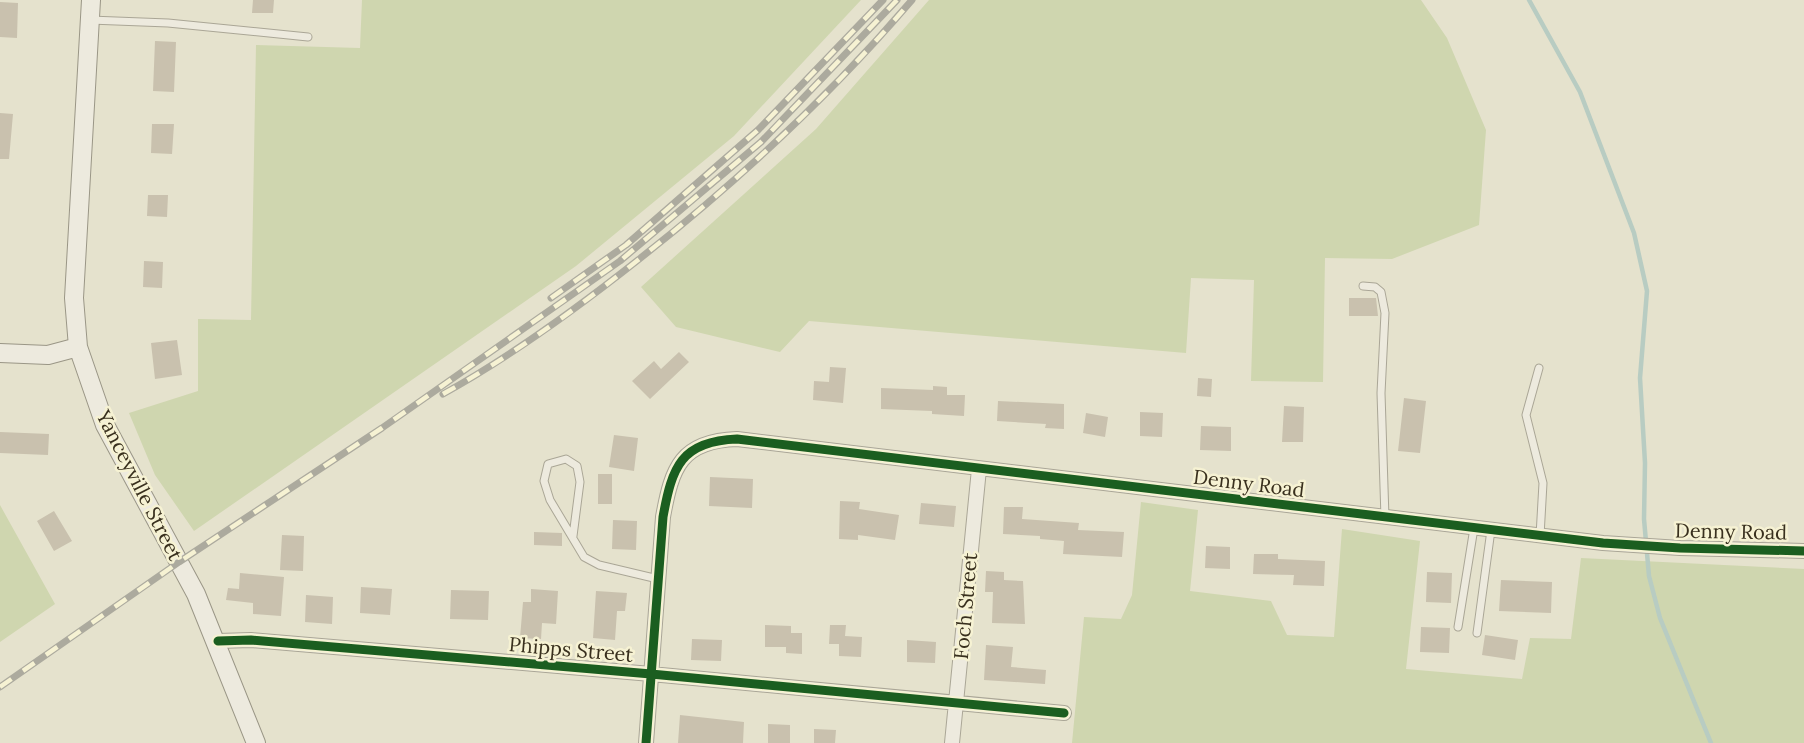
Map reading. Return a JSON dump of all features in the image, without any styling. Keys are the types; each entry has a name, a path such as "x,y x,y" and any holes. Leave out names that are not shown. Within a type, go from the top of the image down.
{"main road":[{"name":"Yanceyville Street","path":"91,0 74,298 78,347 105,425 196,594 218,641 256,743"},
{"path":"0,353 48,355 78,347"}],"street":[{"name":"Denny Road","path":"658,579 663,517 669,486 678,467 692,449 715,440 738,440 1540,536 1680,548 1804,551"},
{"name":"Foch Street","path":"952,743 979,470"},
{"path":"646,743 658,579"},
{"name":"Phipps Street","path":"218,641 251,640 651,674 1064,713"}],"lane":[{"path":"90,20 168,23 308,36"},
{"path":"1363,286 1375,287 1381,292 1385,314 1381,393 1385,518"},
{"path":"1539,368 1526,415 1542,483 1540,536"},
{"path":"573,536 580,482 577,466 566,459 548,464 544,481 550,500 584,557 599,565 658,579"},
{"path":"1458,627 1474,528"},
{"path":"1477,633 1491,530"}],"green space":[{"path":"362,0 861,0 734,136 576,266 194,531 155,475 129,413 198,391 198,319 251,320 256,45 360,48"},
{"path":"929,0 1421,0 1447,38 1486,130 1479,225 1392,259 1325,258 1323,382 1251,381 1254,280 1191,278 1186,353 809,321 780,352 676,327 641,287 816,129"},
{"path":"1141,502 1198,510 1190,591 1271,601 1287,635 1334,637 1342,529 1420,541 1406,669 1522,679 1530,638 1571,639 1581,558 1804,569 1804,743 1072,743 1084,617 1121,619 1132,595"},
{"path":"0,505 55,604 0,642"}],"building":[{"path":"253,0 274,0 273,13 252,13"},
{"path":"0,2 18,3 17,38 0,37"},
{"path":"155,41 176,42 174,92 153,91"},
{"path":"0,113 13,114 9,159 0,159"},
{"path":"152,124 174,124 172,154 151,153"},
{"path":"148,195 168,195 167,217 147,216"},
{"path":"144,261 163,262 162,288 143,287"},
{"path":"1349,298 1376,298 1378,316 1349,316"},
{"path":"177,340 182,375 155,379 151,343"},
{"path":"679,352 689,362 650,399 632,381 654,361 661,369"},
{"path":"830,367 846,368 843,403 813,400 814,381 829,382"},
{"path":"1198,378 1212,379 1211,397 1197,396"},
{"path":"933,386 947,387 947,395 965,395 964,416 932,414 932,411 881,409 881,388 933,390"},
{"path":"1404,398 1426,401 1420,453 1398,451"},
{"path":"998,401 1064,404 1064,429 1045,428 1046,424 997,421"},
{"path":"1284,406 1304,407 1303,442 1282,442"},
{"path":"1140,412 1163,413 1162,437 1140,436"},
{"path":"1086,413 1108,417 1105,437 1083,433"},
{"path":"1201,426 1231,427 1231,451 1200,450"},
{"path":"0,432 49,434 48,455 0,453"},
{"path":"614,435 638,438 634,471 609,467"},
{"path":"598,474 612,474 612,504 598,504"},
{"path":"710,477 753,479 752,508 709,506"},
{"path":"840,501 860,502 859,509 899,515 895,540 858,535 858,540 839,539"},
{"path":"921,503 956,506 954,527 919,524"},
{"path":"1004,507 1023,507 1022,519 1079,523 1078,530 1124,532 1122,557 1063,554 1064,541 1040,539 1040,536 1003,534"},
{"path":"54,511 72,541 54,551 37,521"},
{"path":"613,520 637,521 636,550 612,549"},
{"path":"534,532 562,533 562,546 534,545"},
{"path":"282,535 304,536 303,571 280,570"},
{"path":"1206,546 1230,547 1230,569 1205,568"},
{"path":"1254,554 1278,554 1278,559 1325,561 1324,586 1293,585 1294,575 1253,574"},
{"path":"986,571 1004,572 1004,580 1023,581 1025,624 992,623 993,592 985,592"},
{"path":"1427,572 1452,573 1451,603 1426,602"},
{"path":"240,573 284,577 281,616 253,614 253,603 226,600 228,588 239,589"},
{"path":"1501,580 1552,582 1551,613 1499,611"},
{"path":"361,587 392,589 390,615 360,613"},
{"path":"531,589 558,591 556,624 542,623 541,639 520,638 523,602 531,602"},
{"path":"451,590 489,591 488,620 450,619"},
{"path":"596,591 627,593 625,611 617,611 615,640 593,638"},
{"path":"306,595 333,597 332,624 305,622"},
{"path":"765,625 791,626 791,633 802,633 802,654 786,653 786,647 765,647"},
{"path":"830,625 846,625 845,636 862,637 861,657 839,656 839,644 829,644"},
{"path":"1421,627 1450,628 1449,653 1420,652"},
{"path":"1485,635 1518,640 1515,660 1482,655"},
{"path":"692,639 722,640 721,661 691,660"},
{"path":"907,640 936,642 935,663 907,662"},
{"path":"986,645 1013,647 1011,667 1046,670 1045,684 984,680"},
{"path":"680,715 744,722 743,743 678,743"},
{"path":"768,724 790,725 790,743 768,743"},
{"path":"814,729 836,730 835,743 814,743"}],"waterway":[{"path":"1529,0 1580,92 1634,233 1647,291 1640,378 1645,463 1644,519 1649,576 1660,618 1711,743"}],"railway":[{"path":"551,298 626,245 758,130 883,0"},
{"path":"0,687 179,562 382,428 620,261 761,142 897,0"},
{"path":"443,394 519,348 567,314 711,200 815,104 881,36 912,0"}],"cycle path":[{"path":"646,743 666,499 670,484 682,460 691,451 718,441 737,439 1603,543 1680,548 1804,551"},
{"path":"218,641 251,640 651,674 1064,713"}]}
